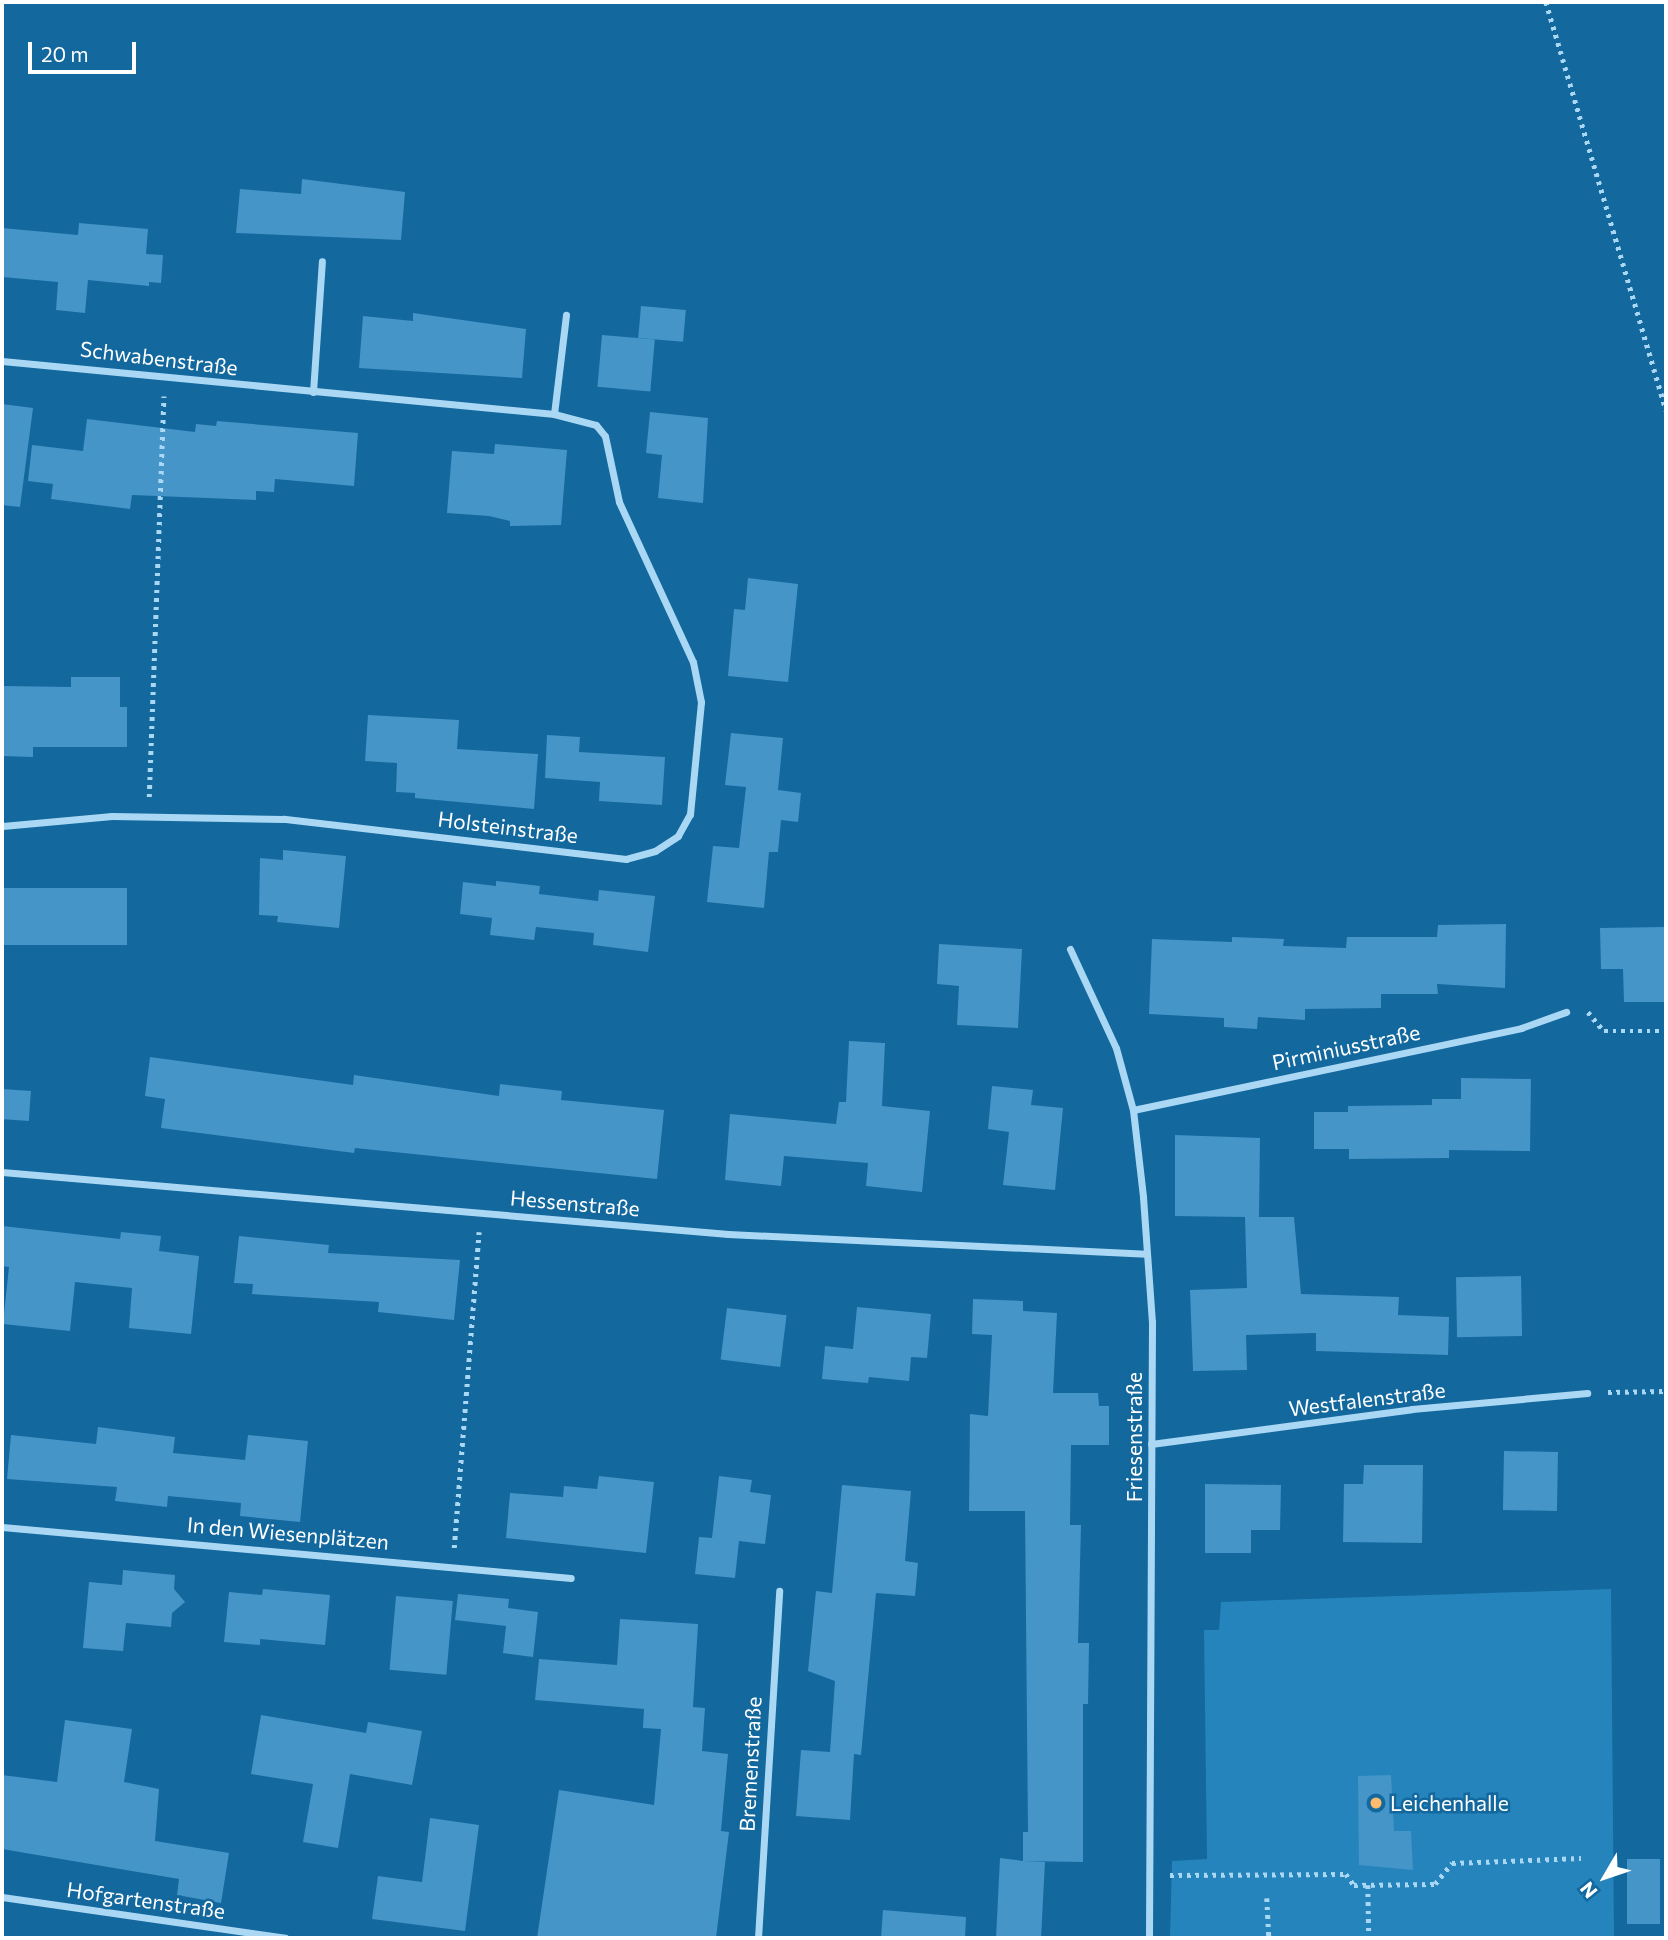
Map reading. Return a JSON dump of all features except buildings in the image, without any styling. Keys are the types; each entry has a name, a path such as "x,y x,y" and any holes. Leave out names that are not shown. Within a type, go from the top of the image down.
{"street":[{"path":"313,392 322,261"},
{"path":"554,414 566,315"},
{"name":"Schwabenstraße","path":"2,361 42,361 165,378 554,414 596,425 605,436 619,502 629,527"},
{"name":"Holsteinstraße","path":"2,826 148,815 371,826 626,859 655,850 678,836 690,814 701,702 693,662 629,527"},
{"name":"Friesenstraße","path":"1070,949 1116,1048 1133,1110 1152,1322 1149,1938"},
{"name":"Pirminiusstraße","path":"1133,1110 1521,1028 1566,1012"},
{"name":"Hessenstraße","path":"2,1172 755,1236 1146,1254"},
{"name":"Westfalenstraße","path":"1152,1444 1412,1409 1587,1393"},
{"name":"In den Wiesenplätzen","path":"2,1527 571,1578"},
{"name":"Bremenstraße","path":"758,1938 779,1591"},
{"name":"Hofgartenstraße","path":"2,1897 285,1938"}],"path":[{"path":"1546,2 1666,411"},
{"path":"148,815 165,378"},
{"path":"1566,1012 1583,1007 1604,1031 1666,1031"},
{"path":"452,1566 481,1212"},
{"path":"1611,1392 1666,1391"},
{"path":"1150,1874 1346,1874 1354,1885 1436,1884 1452,1863 1581,1858"},
{"path":"1368,1885 1369,1938"},
{"path":"1267,1898 1269,1938"}],"shaded area":[{"path":"1611,1589 1614,1938 1170,1938 1172,1861 1207,1859 1204,1630 1219,1630 1221,1602"}],"place":[{"name":"Leichenhalle","path":"1376,1803"}]}
